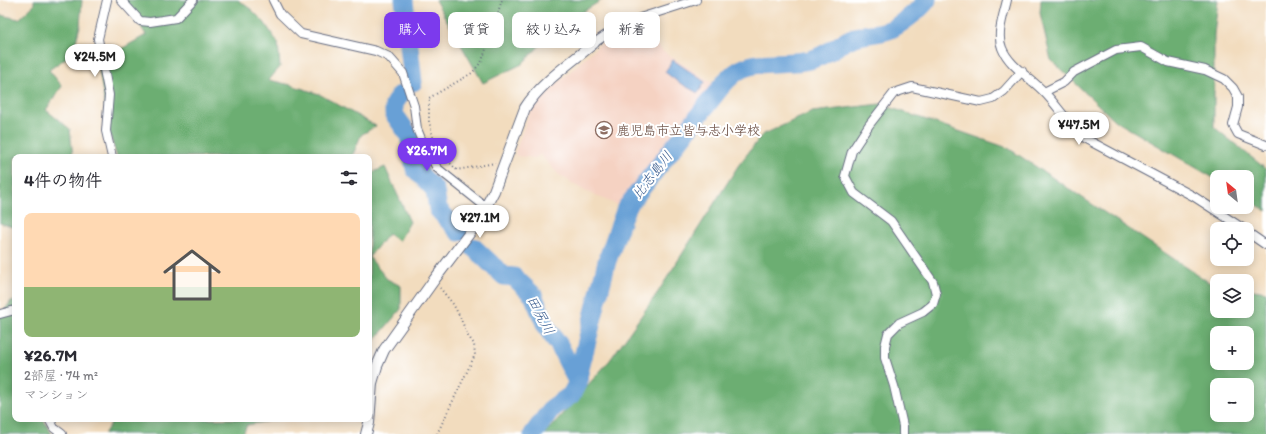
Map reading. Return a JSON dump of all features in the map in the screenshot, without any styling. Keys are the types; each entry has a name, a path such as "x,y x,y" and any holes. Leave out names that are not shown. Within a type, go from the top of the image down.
{"street":[{"path":"107,0 98,39 109,95 106,131 111,154"},
{"path":"121,0 140,21 150,22 176,18 193,0"},
{"path":"272,0 280,14 301,34 376,51 392,60 403,73 414,106 417,128 424,146 437,168 486,208"},
{"path":"596,42 624,25 696,0"},
{"path":"1007,0 1000,40 1007,56 1044,92 1074,130 1084,138 1193,196 1233,222"},
{"path":"1044,92 1064,82 1074,72 1116,50 1141,47 1168,62 1205,70 1224,79 1233,88 1238,97 1238,107 1233,118 1233,125 1238,134 1266,145"},
{"path":"372,383 379,360 396,332 478,222 486,208 506,161 519,120 530,99 588,48"},
{"path":"903,434 903,426 894,386 885,358 884,346 888,334 899,323 923,312 933,304 936,294 933,282 891,220 854,193 845,176 852,151 869,125 894,93 912,86 981,102 993,99 1004,92 1022,72"},
{"path":"1254,237 1266,245"},
{"path":"0,314 12,311"},
{"path":"51,422 54,428 62,434"},
{"path":"366,434 369,422"}],"path":[{"path":"502,0 482,61 472,73 429,98 429,121 435,147 457,170 506,161"},
{"path":"434,280 457,310 468,336 474,344 475,355 437,434"}],"shaded area":[{"name":"鹿児島市立皆与志小学校","path":"604,42 604,48 660,48 710,81 717,91 624,208 583,190 558,174 540,154 536,158 516,156 515,152 531,108 599,45"}],"green space":[{"path":"34,0 82,0 80,26 73,53 49,70 62,86 46,110 70,129 73,154 12,154 12,227 0,223 0,15 19,19 34,5"},
{"path":"125,0 238,0 252,10 264,22 278,43 280,67 269,80 319,94 376,126 361,135 353,154 116,154 104,117 105,107 98,62 146,35"},
{"path":"435,0 602,0 582,12 512,12 512,48 537,48 522,64 483,83 463,48 504,48 504,12 448,12 448,22"},
{"path":"1041,0 1218,0 1214,35 1214,127 1266,169 1266,211 1254,203 1254,170 1210,170 1210,176 1114,120 1051,60 1040,13"},
{"path":"880,104 1008,148 1210,283 1210,318 1254,318 1254,290 1266,292 1266,434 543,434 610,360 658,292 738,166 762,135 812,112"},
{"path":"385,167 410,222 399,241 388,234 372,253 372,173"},
{"path":"372,261 387,279 401,286 401,309 372,343"},
{"path":"12,301 12,422 45,422 52,434 0,434 0,317"},
{"path":"112,422 264,422 247,425 243,434 104,434"}],"water":[{"path":"673,60 705,82 698,93 678,82 665,72"}],"waterway":[{"name":"田尻川","path":"404,0 413,82"},
{"name":"比志島川","path":"577,381 607,261 626,208 731,76 744,68 758,64 810,60 831,51 855,37 889,30 910,17 927,0"},
{"name":"田尻川","path":"400,95 394,104 394,114 409,135 415,169 435,190 438,209 459,232"},
{"name":"田尻川","path":"473,247 504,276 514,277 533,295 547,328 559,345 577,381 579,380 571,395 552,408 533,434"}],"place":[{"name":"鹿児島市立皆与志小学校","path":"604,130"}]}
